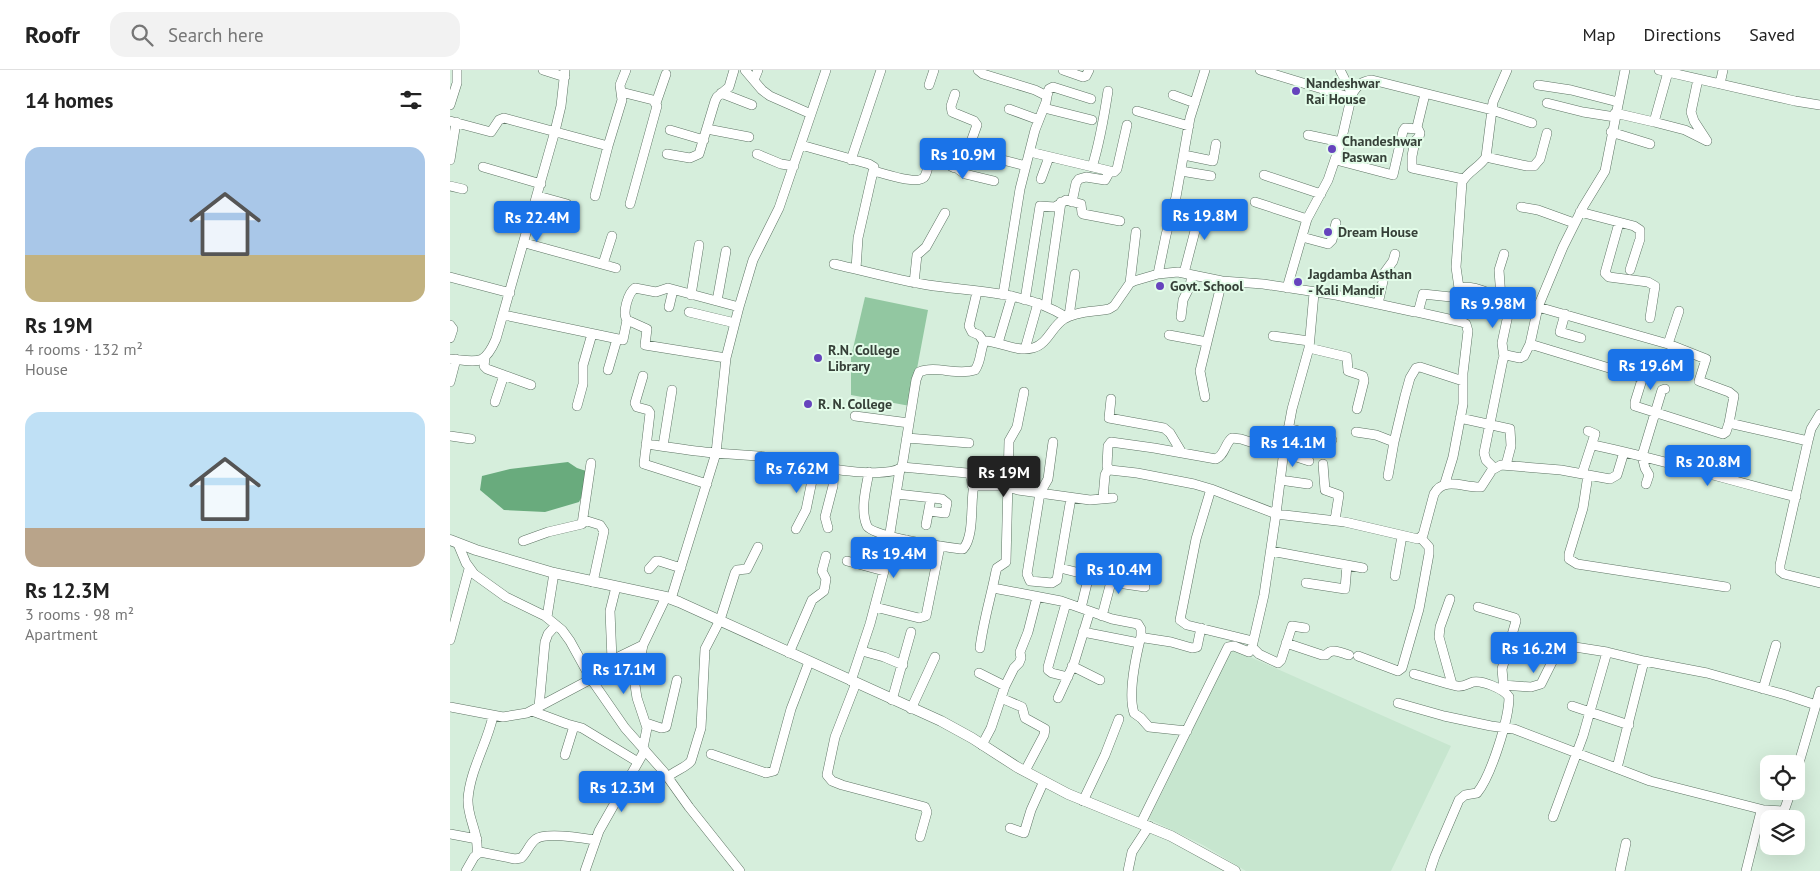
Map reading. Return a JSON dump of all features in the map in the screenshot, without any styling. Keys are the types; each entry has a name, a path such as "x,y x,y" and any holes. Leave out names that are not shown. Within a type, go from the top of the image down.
{"main road":[{"path":"454,542 554,573 668,598 941,722 1025,771 1083,801 1145,825 1201,851 1220,867 1235,871"}],"street":[{"path":"450,105 456,86 457,70"},
{"path":"531,385 485,368 484,364 504,315 561,106 565,73 543,70"},
{"path":"596,196 622,100 620,85 626,70"},
{"path":"667,154 690,158 696,157 701,150 714,101 729,87 734,70"},
{"path":"745,70 770,96 811,114"},
{"path":"754,80 758,70"},
{"path":"585,871 595,840 644,749 646,723 637,698 635,685 643,646 681,568 716,453 726,358 734,323 754,260 779,208 826,70"},
{"path":"851,160 881,70"},
{"path":"929,86 934,70"},
{"path":"978,70 983,74 1036,90 1047,96"},
{"path":"1063,70 1083,77 1086,76 1089,70"},
{"path":"1158,274 1176,197 1189,126 1205,70"},
{"path":"1260,70 1352,96"},
{"path":"1340,70 1352,96"},
{"path":"1417,312 1423,294 1451,297 1459,288 1456,267 1461,187 1463,179 1468,173 1484,161 1486,157 1495,97 1507,70"},
{"path":"1504,357 1509,355 1522,358 1530,344 1538,307 1574,224 1605,171 1625,70"},
{"path":"1720,84 1723,70"},
{"path":"1654,122 1663,71 1820,105"},
{"path":"630,204 656,110 656,103 666,74"},
{"path":"1547,103 1583,112 1654,122 1685,130 1707,141 1694,121 1691,112 1698,79"},
{"path":"1287,288 1308,219 1336,160 1352,96 1360,83 1372,80 1492,110 1532,123"},
{"path":"1538,85 1571,90 1618,102"},
{"path":"998,343 1008,295 1018,197 1049,89 1053,87 1091,99"},
{"path":"1092,167 1099,145 1100,128 1108,91"},
{"path":"621,92 644,97 656,103"},
{"path":"721,94 752,105"},
{"path":"955,94 952,112 974,121 977,125 963,165 958,169"},
{"path":"1425,94 1418,129 1420,137 1417,138 1414,144 1412,168 1463,179"},
{"path":"1173,95 1195,103"},
{"path":"1044,108 1092,120"},
{"path":"1009,109 1039,120"},
{"path":"1137,111 1189,126"},
{"path":"450,160 453,122 491,132 499,120 504,118 608,146"},
{"path":"1030,152 1110,172 1116,171 1127,126"},
{"path":"1336,160 1393,175 1405,128 1418,129"},
{"path":"707,129 749,137"},
{"path":"670,130 704,140"},
{"path":"1612,132 1650,144"},
{"path":"1486,157 1534,166 1540,159 1546,133"},
{"path":"1308,134 1341,142"},
{"path":"1184,155 1213,161 1216,144"},
{"path":"801,145 872,165 874,172 858,238 856,269"},
{"path":"874,172 921,180 925,176 931,156 935,153 941,155 949,165 968,175 994,181"},
{"path":"757,154 781,164 794,166"},
{"path":"1398,155 1412,158"},
{"path":"1041,179 1049,157"},
{"path":"995,158 1026,166"},
{"path":"483,167 541,184"},
{"path":"1181,171 1211,176"},
{"path":"1072,202 1076,183 1079,179 1086,177 1105,180 1110,172"},
{"path":"1264,175 1321,194"},
{"path":"450,186 464,188"},
{"path":"538,196 567,204"},
{"path":"1025,300 1039,208 1043,205 1055,206 1066,200 1081,204 1083,214 1120,221"},
{"path":"1025,349 1042,304 1061,202"},
{"path":"1255,202 1308,219"},
{"path":"1181,317 1183,300 1190,286 1188,274 1202,204"},
{"path":"1521,207 1538,210 1574,224"},
{"path":"1580,212 1638,228 1641,234 1630,270"},
{"path":"914,283 917,255 929,243 945,213"},
{"path":"1302,237 1328,244 1332,240 1336,223"},
{"path":"1619,223 1605,274 1609,277 1648,282 1655,286 1650,318"},
{"path":"984,342 1025,349 1039,345 1061,321 1068,317 1114,306 1130,284 1136,232"},
{"path":"603,264 612,236"},
{"path":"525,243 616,268"},
{"path":"691,295 699,245"},
{"path":"717,301 726,251"},
{"path":"1378,304 1385,272 1396,254"},
{"path":"1500,298 1499,274 1504,254"},
{"path":"834,264 914,283 1008,295 1042,304 1068,317"},
{"path":"1130,284 1158,274 1173,272 1222,281 1248,282 1287,288 1378,304 1441,316 1466,324 1468,331 1463,381 1463,404 1453,457 1445,484"},
{"path":"1068,317 1075,274"},
{"path":"450,277 510,293"},
{"path":"1205,397 1200,375 1222,281"},
{"path":"504,315 623,340 625,314 633,289 638,288 656,292 666,288 739,307"},
{"path":"1459,288 1471,288 1500,298 1528,303 1588,320 1668,344 1706,359 1699,381 1729,392 1734,396 1726,432 1723,434 1634,404 1644,374 1530,344"},
{"path":"669,307 673,290"},
{"path":"920,838 927,812 925,807 842,785 832,781 827,775 835,737 854,682 884,571 916,380 919,372 928,370 963,372 975,370 978,367 984,342 979,335 972,332 969,326 977,292"},
{"path":"1128,871 1132,852 1187,731 1228,647 1234,646 1249,652 1253,644 1271,551 1288,428 1309,344 1314,293"},
{"path":"1494,468 1484,455 1504,357 1502,343 1511,301"},
{"path":"1668,344 1679,311"},
{"path":"689,312 734,323"},
{"path":"1565,314 1560,332 1581,338"},
{"path":"626,320 647,329 646,345 726,358"},
{"path":"450,325 452,329 450,338"},
{"path":"577,406 583,384 584,364 592,334"},
{"path":"1169,335 1207,342"},
{"path":"1273,336 1309,344 1347,357 1348,371 1363,376 1364,382 1357,409"},
{"path":"608,370 617,339"},
{"path":"450,382 453,359 474,361 485,358"},
{"path":"1388,476 1394,442 1410,380 1416,368 1423,368 1463,381"},
{"path":"495,402 504,376"},
{"path":"643,376 635,403 638,407 648,410 650,413 644,461 647,466 707,484"},
{"path":"1646,484 1649,475 1642,456 1662,390 1665,389"},
{"path":"663,446 672,390"},
{"path":"980,648 982,628 997,568 1006,562 1009,440 1017,427 1024,392"},
{"path":"1111,399 1110,418 1164,428 1170,433 1182,453"},
{"path":"1820,414 1811,430 1808,441 1780,565 1780,570 1789,576 1820,583"},
{"path":"854,416 909,423"},
{"path":"1460,418 1510,429 1511,446 1506,465"},
{"path":"1729,423 1808,441"},
{"path":"1288,428 1332,440"},
{"path":"1356,432 1376,435 1394,442"},
{"path":"1588,432 1595,433 1585,475 1583,508 1570,554 1572,562 1726,587"},
{"path":"450,436 471,439"},
{"path":"906,438 969,443"},
{"path":"974,485 1009,487 1071,498 1096,500 1108,498 1105,475 1108,469 1108,446 1111,442 1216,459 1229,440 1237,438 1309,461"},
{"path":"1053,442 1048,479 1040,493 1027,577 1030,581 1055,583 1058,578 1071,498"},
{"path":"646,444 758,456 834,469 892,472 901,468 967,473 971,475 974,485 972,497 974,505 966,547 961,549 940,546 873,532 868,528 864,502 869,472"},
{"path":"1593,445 1642,456 1796,497"},
{"path":"1421,538 1434,494 1437,489 1445,484 1481,487 1494,468 1506,465 1610,479 1618,471 1624,452"},
{"path":"523,542 548,532 579,525 584,520 586,484 590,462"},
{"path":"1324,464 1325,490 1339,495 1335,520"},
{"path":"796,529 806,510 815,466"},
{"path":"828,528 825,517 833,486 834,469"},
{"path":"1108,469 1170,479 1211,489 1276,514 1335,520 1414,539 1421,538"},
{"path":"1280,480 1308,484"},
{"path":"1211,489 1196,539 1180,616 1182,623 1253,644 1259,654 1278,663 1281,660 1292,626 1305,628"},
{"path":"896,494 945,500 947,506 945,513 928,511"},
{"path":"926,525 931,498"},
{"path":"584,520 600,525 604,531 593,582"},
{"path":"1395,576 1402,536"},
{"path":"1286,643 1322,655 1332,650 1398,671 1402,668 1418,609 1429,554 1429,547 1421,538"},
{"path":"904,562 907,540"},
{"path":"454,542 469,569 506,597 547,617 556,624 570,641 590,679 625,728 668,776 689,807 740,871"},
{"path":"875,607 919,618 926,616 940,546"},
{"path":"668,776 688,765 696,746 702,723 704,655 708,642 720,620 735,573 738,570 747,569 758,547"},
{"path":"1271,551 1364,568"},
{"path":"789,653 812,600 824,591 826,579 822,571 826,556"},
{"path":"649,569 659,560 681,568"},
{"path":"847,561 884,571"},
{"path":"1306,583 1345,589 1347,565"},
{"path":"1060,568 1100,578"},
{"path":"450,640 469,569"},
{"path":"547,617 554,573"},
{"path":"1058,698 1068,677 1083,632 1088,575"},
{"path":"1102,616 1111,582 1145,587"},
{"path":"612,660 610,611 616,587"},
{"path":"993,588 1066,603 1102,616 1138,624 1142,629 1135,664 1132,705 1134,713 1149,726 1187,731"},
{"path":"982,745 991,728 1005,686 1021,658 1020,652 1028,632 1037,597"},
{"path":"1450,600 1440,628 1439,637 1452,684"},
{"path":"1066,603 1048,670 1068,677"},
{"path":"1430,871 1459,800 1465,795 1477,793 1482,786 1494,760 1504,727 1509,701 1504,688 1502,669 1515,618 1478,607"},
{"path":"535,709 546,642 548,634 556,624"},
{"path":"1083,632 1194,648 1198,644 1201,628"},
{"path":"892,700 911,632"},
{"path":"1763,689 1776,645"},
{"path":"450,707 493,716 511,717 535,709 590,679 612,660 643,646"},
{"path":"1509,646 1544,654 1575,647 1607,652 1707,673 1816,705"},
{"path":"862,651 884,657 902,665"},
{"path":"1414,674 1462,686 1477,682 1504,688 1531,687 1541,684 1557,652"},
{"path":"1553,817 1583,736 1607,652"},
{"path":"911,709 935,657"},
{"path":"1617,768 1644,661"},
{"path":"711,754 766,773 774,771 791,709 809,662"},
{"path":"1072,666 1100,680"},
{"path":"979,673 1005,686"},
{"path":"646,723 661,728 666,727 677,680"},
{"path":"1801,755 1820,691"},
{"path":"1001,698 1022,707 1025,718 1045,729 1044,736 1025,771"},
{"path":"1398,703 1444,716 1514,729 1650,781 1764,810"},
{"path":"1572,706 1629,725"},
{"path":"535,709 584,729 638,762"},
{"path":"466,871 477,853 477,839 468,806 469,795 478,760 493,716"},
{"path":"1083,801 1105,755 1119,719"},
{"path":"565,755 574,726"},
{"path":"1010,828 1024,833 1031,810 1044,781"},
{"path":"1746,871 1760,814"},
{"path":"450,834 477,839"},
{"path":"477,853 484,852 518,860 524,856 534,841 540,837 568,837 595,840"},
{"path":"1620,871 1626,843"}],"shaded area":[{"path":"865,297 928,310 910,406 851,395 851,357"},
{"path":"568,462 586,471 585,490 579,502 545,512 504,510 480,490 482,476 510,469"},
{"path":"1232,649 1451,746 1391,871 1246,871 1203,845 1149,819"}],"place":[{"name":"Nandeshwar Rai House","path":"1296,91"},
{"name":"Chandeshwar Paswan","path":"1332,149"},
{"name":"Dream House","path":"1328,232"},
{"name":"Jagdamba Asthan - Kali Mandir","path":"1298,282"},
{"name":"Govt. School","path":"1160,286"},
{"name":"R.N. College Library","path":"818,358"},
{"name":"R. N. College","path":"808,404"}]}
